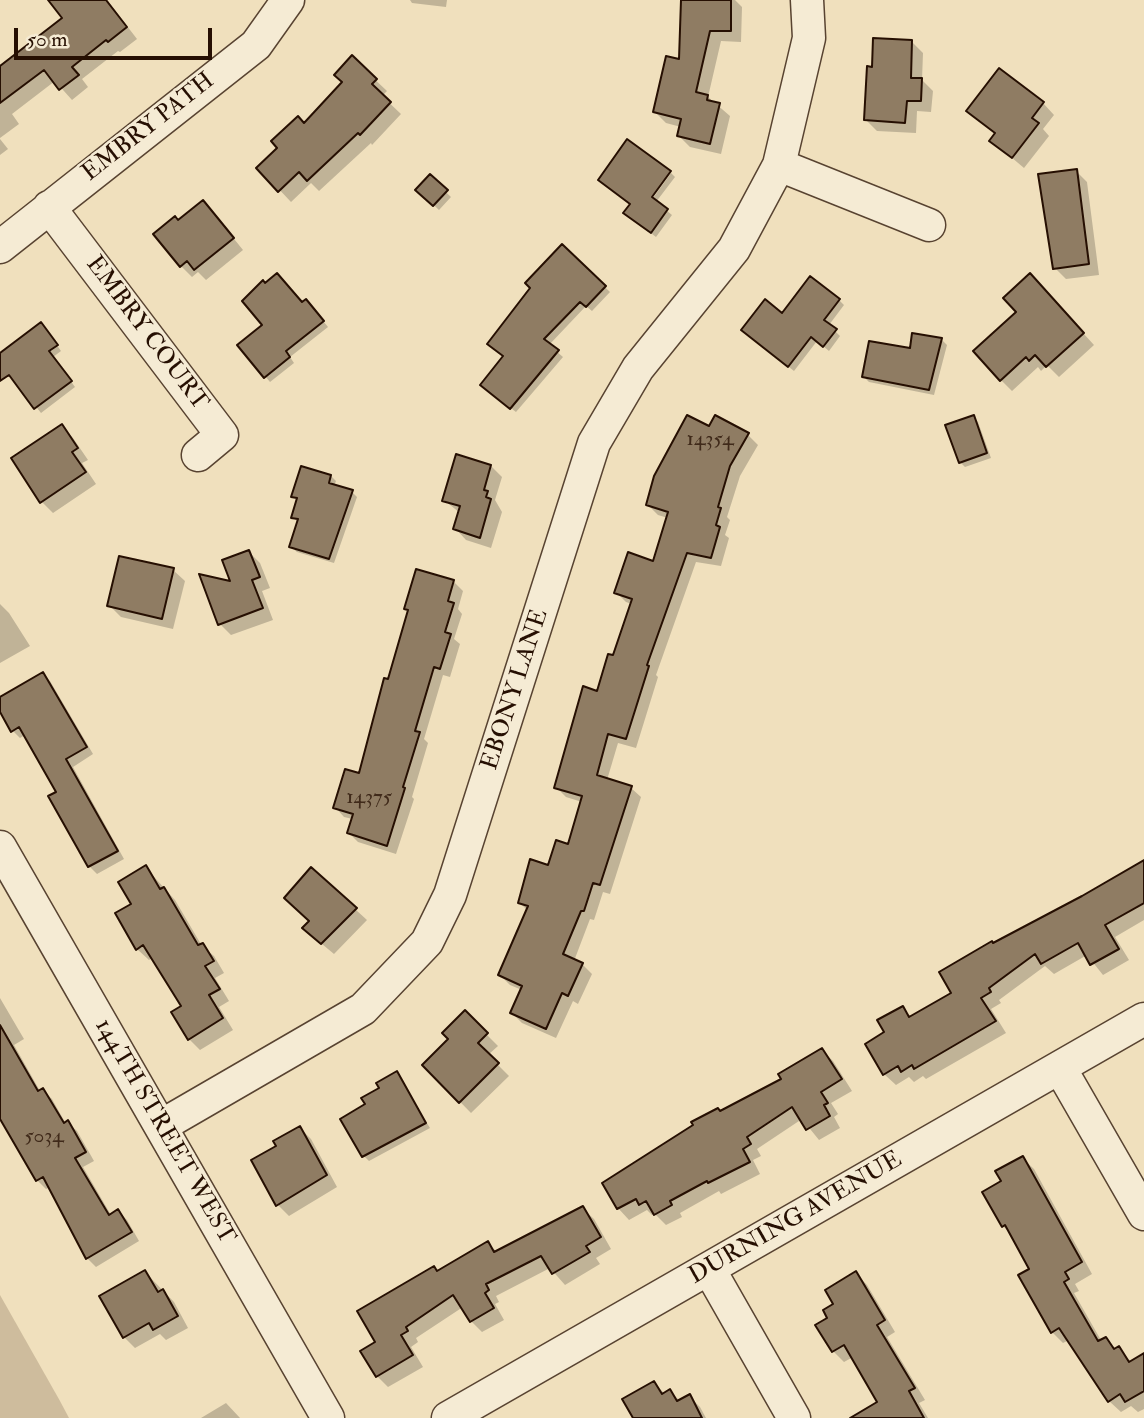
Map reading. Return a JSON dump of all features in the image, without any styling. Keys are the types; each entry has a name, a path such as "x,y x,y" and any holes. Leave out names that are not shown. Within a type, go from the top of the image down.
{"street":[{"name":"EMBRY PATH","path":"0,247 256,45 288,0"},
{"name":"EBONY LANE","path":"161,1126 363,1009 427,942 450,895 594,443 638,368 734,249 779,165 809,38 807,0"},
{"path":"779,165 929,225"},
{"name":"EMBRY COURT","path":"49,207 222,435 198,455"},
{"name":"144TH STREET WEST","path":"0,847 328,1418"},
{"name":"DURNING AVENUE","path":"448,1418 1144,1019"},
{"path":"1060,1068 1144,1214"},
{"path":"709,1269 794,1418"}],"shaded area":[{"path":"0,1295 60,1401 69,1418 0,1418"}],"building":[{"path":"48,0 106,0 127,27 72,67 79,75 59,90 44,70 0,103 0,66 62,18"},
{"path":"681,0 731,0 731,31 710,31 696,92 708,95 707,100 720,103 710,144 677,136 681,119 653,112 666,56 679,59"},
{"path":"873,38 912,40 911,78 922,78 921,101 907,101 905,123 864,120 867,66 872,67"},
{"path":"352,55 377,79 372,84 391,102 360,135 358,133 307,181 299,172 278,192 256,168 277,148 271,141 298,116 304,123 342,82 334,75"},
{"path":"999,68 1044,102 1032,118 1039,123 1012,158 989,141 995,133 966,111"},
{"path":"627,139 671,171 652,197 668,209 651,233 623,213 630,204 598,180"},
{"path":"1077,169 1089,264 1053,269 1038,174"},
{"path":"430,174 448,190 433,206 415,190"},
{"path":"203,200 234,238 194,270 187,261 180,267 153,234 175,216 178,220"},
{"path":"562,244 606,286 586,307 580,302 544,339 559,350 510,409 480,385 503,356 487,344 530,288 525,283"},
{"path":"277,273 302,302 306,299 324,321 286,351 290,357 264,378 237,345 262,325 242,301 263,280 265,283"},
{"path":"1030,273 1084,333 1046,367 1035,355 1029,361 1026,357 1000,381 973,351 1016,312 1003,298"},
{"path":"810,276 840,299 824,320 837,329 823,347 811,337 788,367 741,330 765,299 782,313"},
{"path":"41,322 58,345 49,351 72,381 34,409 9,375 0,381 0,353"},
{"path":"912,333 942,338 929,390 862,377 869,341 910,348"},
{"path":"687,415 709,426 715,415 749,433 730,466 718,507 721,508 716,525 720,527 711,558 687,553 647,665 649,666 626,739 608,734 597,775 632,786 600,885 593,883 584,911 581,911 563,954 583,963 568,996 562,993 546,1029 510,1013 522,986 498,975 528,906 518,903 530,859 548,865 556,840 568,844 582,796 554,788 583,686 597,691 608,654 613,655 632,599 614,593 628,552 653,561 668,512 646,505 654,476"},
{"path":"974,415 987,453 959,463 945,425"},
{"path":"62,424 78,448 72,452 86,472 40,503 11,458"},
{"path":"456,454 491,465 484,490 488,491 486,497 491,499 480,538 453,529 460,506 442,501"},
{"path":"301,466 331,475 329,483 353,490 329,559 289,547 298,519 291,518 297,498 291,497"},
{"path":"249,550 260,577 252,580 263,608 218,625 199,574 230,581 222,560"},
{"path":"119,556 174,568 162,619 107,606"},
{"path":"416,569 454,580 448,601 454,603 445,632 451,634 440,669 434,667 415,731 420,732 387,846 347,833 353,814 333,808 345,769 359,773 384,678 388,679 408,610 404,609"},
{"path":"43,672 87,747 66,759 118,851 88,867 48,796 56,792 19,727 11,732 0,712 0,697"},
{"path":"1144,860 1144,903 1105,925 1119,949 1090,965 1078,943 1041,964 1035,954 989,988 991,992 981,998 996,1021 914,1069 912,1065 901,1072 898,1066 883,1075 865,1044 884,1032 877,1020 903,1006 909,1017 951,993 939,972"},
{"path":"146,865 160,889 164,887 198,945 203,943 214,961 205,966 220,989 209,995 223,1018 188,1040 171,1012 181,1006 143,945 136,950 115,913 131,904 118,882"},
{"path":"311,867 357,908 321,944 302,928 309,921 284,898"},
{"path":"465,1010 488,1033 478,1043 499,1063 459,1103 422,1065 448,1039 442,1033"},
{"path":"0,1025 38,1091 43,1088 64,1123 68,1120 86,1152 75,1158 109,1215 118,1209 132,1232 86,1259 43,1177 36,1181 0,1119"},
{"path":"822,1048 842,1079 821,1092 828,1103 824,1105 830,1116 806,1130 792,1107 747,1137 751,1144 743,1149 750,1162 670,1201 672,1205 654,1215 646,1201 639,1205 636,1199 617,1209 602,1183 693,1125 691,1122 718,1108 720,1111 781,1079 778,1074"},
{"path":"397,1071 426,1123 362,1157 340,1119 365,1104 361,1098 379,1088 376,1083"},
{"path":"300,1126 327,1175 276,1206 251,1160 276,1146 273,1141"},
{"path":"1023,1156 1082,1262 1065,1272 1069,1279 1064,1282 1098,1341 1106,1337 1114,1349 1119,1346 1129,1362 1144,1353 1144,1391 1125,1402 1120,1394 1108,1402 1059,1328 1051,1333 1018,1275 1029,1269 1005,1225 1002,1227 982,1192 1001,1181 995,1171"},
{"path":"583,1206 601,1237 586,1246 590,1252 552,1274 541,1256 486,1284 489,1290 485,1293 494,1308 470,1322 453,1295 406,1327 408,1331 401,1335 413,1355 376,1377 360,1351 375,1342 357,1311 434,1266 437,1271 488,1241 494,1252"},
{"path":"145,1270 158,1292 163,1289 178,1316 153,1330 149,1323 123,1338 99,1296"},
{"path":"856,1271 885,1320 877,1325 915,1388 909,1391 924,1418 850,1418 877,1402 844,1345 832,1352 815,1325 827,1318 823,1310 833,1304 825,1290"},
{"path":"654,1381 662,1394 670,1389 677,1401 690,1394 702,1418 633,1418 622,1399"}]}
